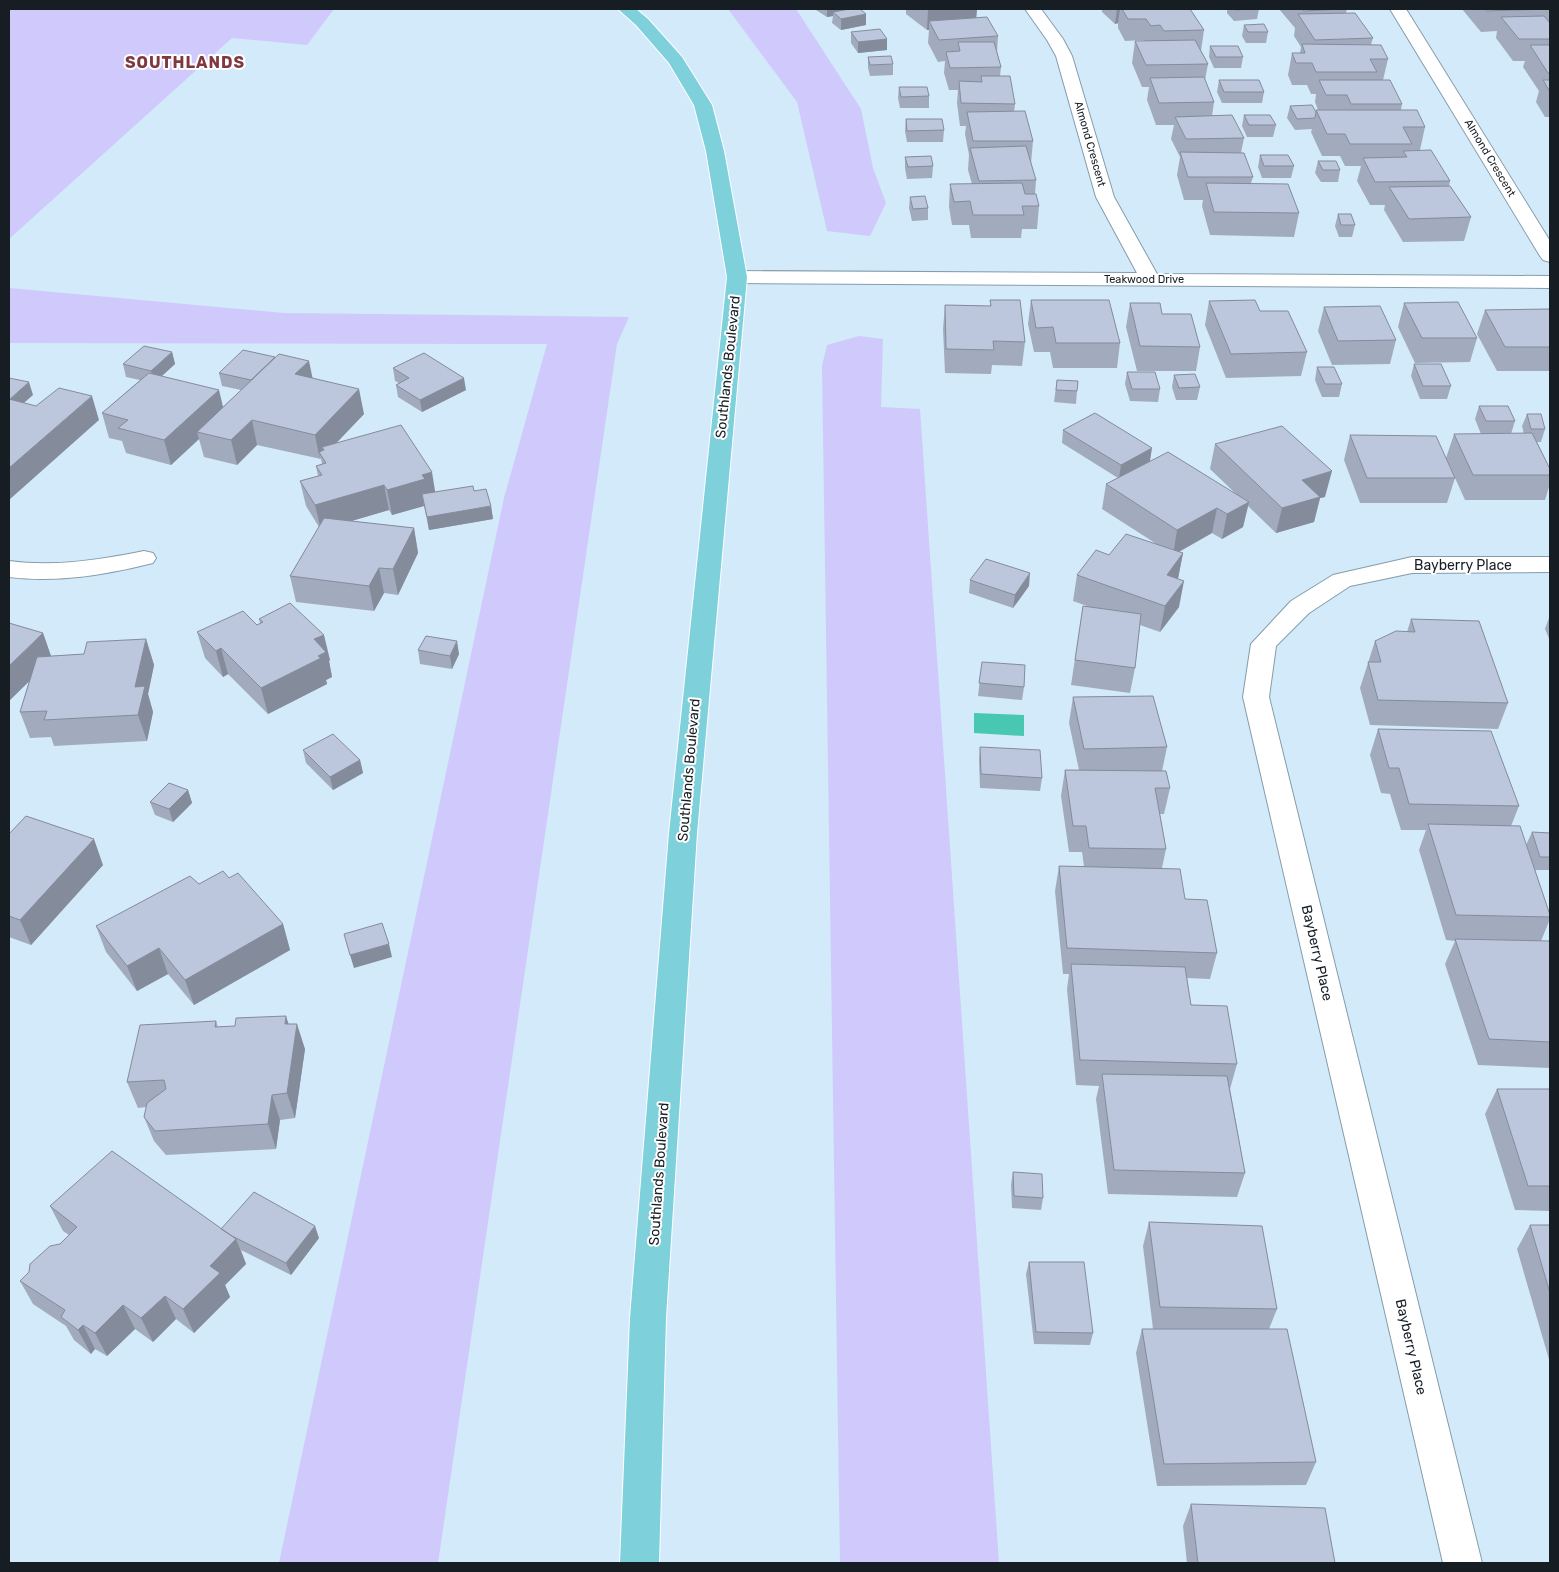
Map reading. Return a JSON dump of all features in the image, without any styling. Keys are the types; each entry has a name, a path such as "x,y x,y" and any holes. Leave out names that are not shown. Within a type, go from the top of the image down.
{"main road":[{"name":"Southlands Boulevard","path":"626,9 642,22 676,60 703,105 715,151 737,277 682,843 648,1318 640,1563"}],"street":[{"name":"Almond Crescent","path":"1033,9 1043,20 1064,56 1105,197 1150,279"},
{"name":"Almond Crescent","path":"1398,9 1550,256"},
{"name":"Teakwood Drive","path":"737,277 1550,282"},
{"path":"9,570 72,571 144,558"},
{"name":"Bayberry Place","path":"1463,1563 1256,697 1264,644 1300,607 1342,580 1412,565 1550,565"}],"shaded area":[{"path":"9,9 334,9 307,45 232,38 9,239"},
{"path":"728,9 796,9 861,109 873,168 886,203 870,236 827,231 797,102"},
{"path":"9,288 284,313 629,317 617,344 438,1563 279,1563 504,498 547,344 9,343"},
{"path":"859,336 883,339 881,407 920,409 999,1563 840,1563 822,366 827,345"},
{"path":"974,713 1024,715 1024,736 974,733"}],"building":[{"path":"860,9 866,14 841,19 833,12"},
{"path":"1122,9 1190,9 1204,30 1164,31 1160,25 1151,26 1146,19 1128,19"},
{"path":"1302,9 1342,9 1304,11"},
{"path":"1485,9 1550,9 1486,11"},
{"path":"1355,13 1373,38 1315,40 1298,14"},
{"path":"1544,16 1550,23 1550,39 1519,39 1501,17"},
{"path":"987,17 998,36 939,40 929,21"},
{"path":"1264,24 1268,32 1248,32 1244,25"},
{"path":"880,29 887,39 858,42 851,32"},
{"path":"1195,40 1208,64 1146,65 1135,41"},
{"path":"958,42 994,42 1001,67 950,68 946,52 960,51"},
{"path":"1302,44 1381,45 1388,59 1370,59 1377,72 1316,72 1312,63 1296,63 1292,53 1305,53"},
{"path":"1530,45 1550,45 1550,73 1548,73"},
{"path":"1210,46 1238,46 1243,57 1216,57"},
{"path":"891,56 893,64 870,65 868,57"},
{"path":"981,76 1010,76 1015,104 961,103 959,81 982,82"},
{"path":"1204,77 1214,102 1159,103 1150,78"},
{"path":"1219,80 1259,80 1264,92 1224,92"},
{"path":"1319,80 1390,80 1402,104 1351,104 1347,95 1326,95"},
{"path":"1543,80 1550,80 1550,92"},
{"path":"899,87 927,87 929,96 901,97"},
{"path":"1312,105 1316,112 1315,118 1297,119 1290,106"},
{"path":"1316,110 1417,110 1425,127 1403,127 1412,144 1350,144 1345,134 1327,134"},
{"path":"1025,111 1033,141 973,141 967,112"},
{"path":"1232,115 1244,138 1186,139 1175,117"},
{"path":"1244,115 1270,115 1276,125 1249,125"},
{"path":"906,119 942,119 944,130 907,131"},
{"path":"1026,146 1036,180 979,181 970,148"},
{"path":"1431,150 1450,181 1375,182 1363,158 1407,157 1403,151"},
{"path":"1180,152 1244,153 1253,177 1188,177"},
{"path":"1260,155 1288,155 1294,166 1264,166"},
{"path":"931,156 933,166 908,167 905,157"},
{"path":"1318,161 1336,161 1340,170 1323,170"},
{"path":"1022,183 1025,194 1036,194 1039,206 1022,206 1024,215 973,215 970,201 954,202 950,184"},
{"path":"1206,183 1288,184 1299,213 1214,212"},
{"path":"1450,186 1471,217 1409,219 1389,187"},
{"path":"925,196 928,208 913,209 910,197"},
{"path":"1338,214 1351,214 1355,225 1341,225"},
{"path":"990,300 1020,300 1025,342 993,341 994,350 946,349 945,305 991,306"},
{"path":"1031,300 1109,300 1120,343 1056,343 1053,327 1036,328"},
{"path":"1255,300 1260,311 1288,311 1307,352 1231,354 1209,301"},
{"path":"1458,302 1477,338 1422,338 1404,303"},
{"path":"1130,303 1160,303 1162,314 1191,314 1200,347 1140,346"},
{"path":"1380,306 1396,340 1338,341 1324,307"},
{"path":"1550,309 1550,347 1505,347 1485,310"},
{"path":"144,346 172,352 151,371 123,364"},
{"path":"243,350 275,357 251,380 219,373"},
{"path":"424,353 464,378 420,400 396,385 409,378 393,368"},
{"path":"279,354 309,361 295,374 359,389 315,435 252,420 231,440 197,432"},
{"path":"1414,364 1441,364 1451,386 1423,386"},
{"path":"1317,367 1334,367 1342,384 1325,384"},
{"path":"1127,372 1155,372 1160,389 1132,389"},
{"path":"149,373 219,390 164,440 118,428 128,420 102,413"},
{"path":"1195,374 1200,387 1179,388 1174,375"},
{"path":"9,378 29,382 9,400"},
{"path":"1057,380 1078,381 1077,391 1056,390"},
{"path":"59,388 92,396 9,468 9,399 36,406"},
{"path":"1479,406 1508,406 1515,421 1486,421"},
{"path":"1095,413 1152,448 1121,465 1063,430"},
{"path":"1527,414 1541,414 1545,429 1531,429"},
{"path":"401,425 432,472 422,475 425,479 387,490 384,485 315,505 300,481 322,475 316,466 326,463 319,452 324,450 322,447"},
{"path":"1282,426 1332,471 1302,480 1320,497 1282,508 1215,444"},
{"path":"1532,433 1550,469 1550,475 1473,475 1454,434"},
{"path":"1350,435 1436,436 1455,478 1367,478"},
{"path":"1168,452 1249,502 1227,514 1217,508 1177,530 1106,484"},
{"path":"473,486 474,491 486,489 491,506 427,517 422,494"},
{"path":"324,518 414,528 393,569 379,568 369,586 290,576"},
{"path":"1126,534 1183,553 1167,575 1184,581 1165,606 1077,575 1096,550 1109,555"},
{"path":"986,559 1030,573 1015,595 970,580"},
{"path":"290,603 324,635 314,639 326,652 318,656 321,658 261,688 221,648 216,651 197,632 243,611 257,625 263,622 259,619"},
{"path":"1083,606 1141,614 1135,668 1075,660"},
{"path":"1411,619 1479,621 1508,703 1378,700 1368,662 1381,662 1375,641 1396,631 1415,632"},
{"path":"9,623 43,633 9,666"},
{"path":"426,636 457,641 450,656 418,650"},
{"path":"146,639 135,687 145,686 138,715 44,720 47,711 20,712 37,657 84,654 87,642"},
{"path":"982,662 1025,665 1024,687 979,683"},
{"path":"1153,696 1167,747 1084,749 1073,697"},
{"path":"1378,729 1491,731 1519,806 1409,804 1399,768 1389,768"},
{"path":"333,734 360,760 330,777 303,750"},
{"path":"980,747 1040,750 1042,778 981,774"},
{"path":"1065,770 1166,771 1170,788 1155,788 1166,849 1089,848 1086,826 1073,826"},
{"path":"169,783 188,790 169,809 150,802"},
{"path":"26,816 94,839 20,920 9,916 9,834"},
{"path":"1428,824 1520,826 1550,917 1456,915"},
{"path":"1532,832 1550,833 1550,857 1540,857"},
{"path":"1059,866 1180,869 1185,899 1207,900 1217,953 1067,948"},
{"path":"223,871 229,878 238,873 283,924 185,980 159,948 127,966 96,926 190,876 199,884"},
{"path":"382,923 389,944 350,955 344,934"},
{"path":"1455,939 1550,941 1550,1042 1489,1039"},
{"path":"1071,964 1185,967 1191,1005 1227,1006 1237,1064 1080,1060"},
{"path":"286,1016 285,1024 297,1024 287,1093 272,1095 268,1124 155,1131 144,1117 147,1103 166,1089 164,1080 127,1082 140,1025 216,1021 215,1027 235,1026 236,1018"},
{"path":"1102,1074 1227,1076 1245,1173 1114,1170"},
{"path":"1497,1089 1550,1089 1550,1186 1528,1186"},
{"path":"112,1151 236,1239 210,1266 220,1273 183,1309 165,1296 141,1318 123,1305 95,1333 83,1325 78,1330 61,1317 65,1310 20,1281 29,1272 30,1264 50,1246 60,1244 77,1227 50,1206"},
{"path":"1013,1172 1042,1174 1043,1198 1014,1196"},
{"path":"254,1192 315,1226 286,1263 221,1229"},
{"path":"1149,1222 1262,1226 1277,1309 1160,1307"},
{"path":"1530,1225 1550,1225 1550,1293"},
{"path":"1029,1262 1084,1262 1093,1333 1036,1332"},
{"path":"1142,1329 1287,1329 1316,1462 1164,1464"},
{"path":"1191,1504 1325,1508 1335,1563 1198,1563"}],"district":[{"name":"SOUTHLANDS","path":"185,62"}]}
